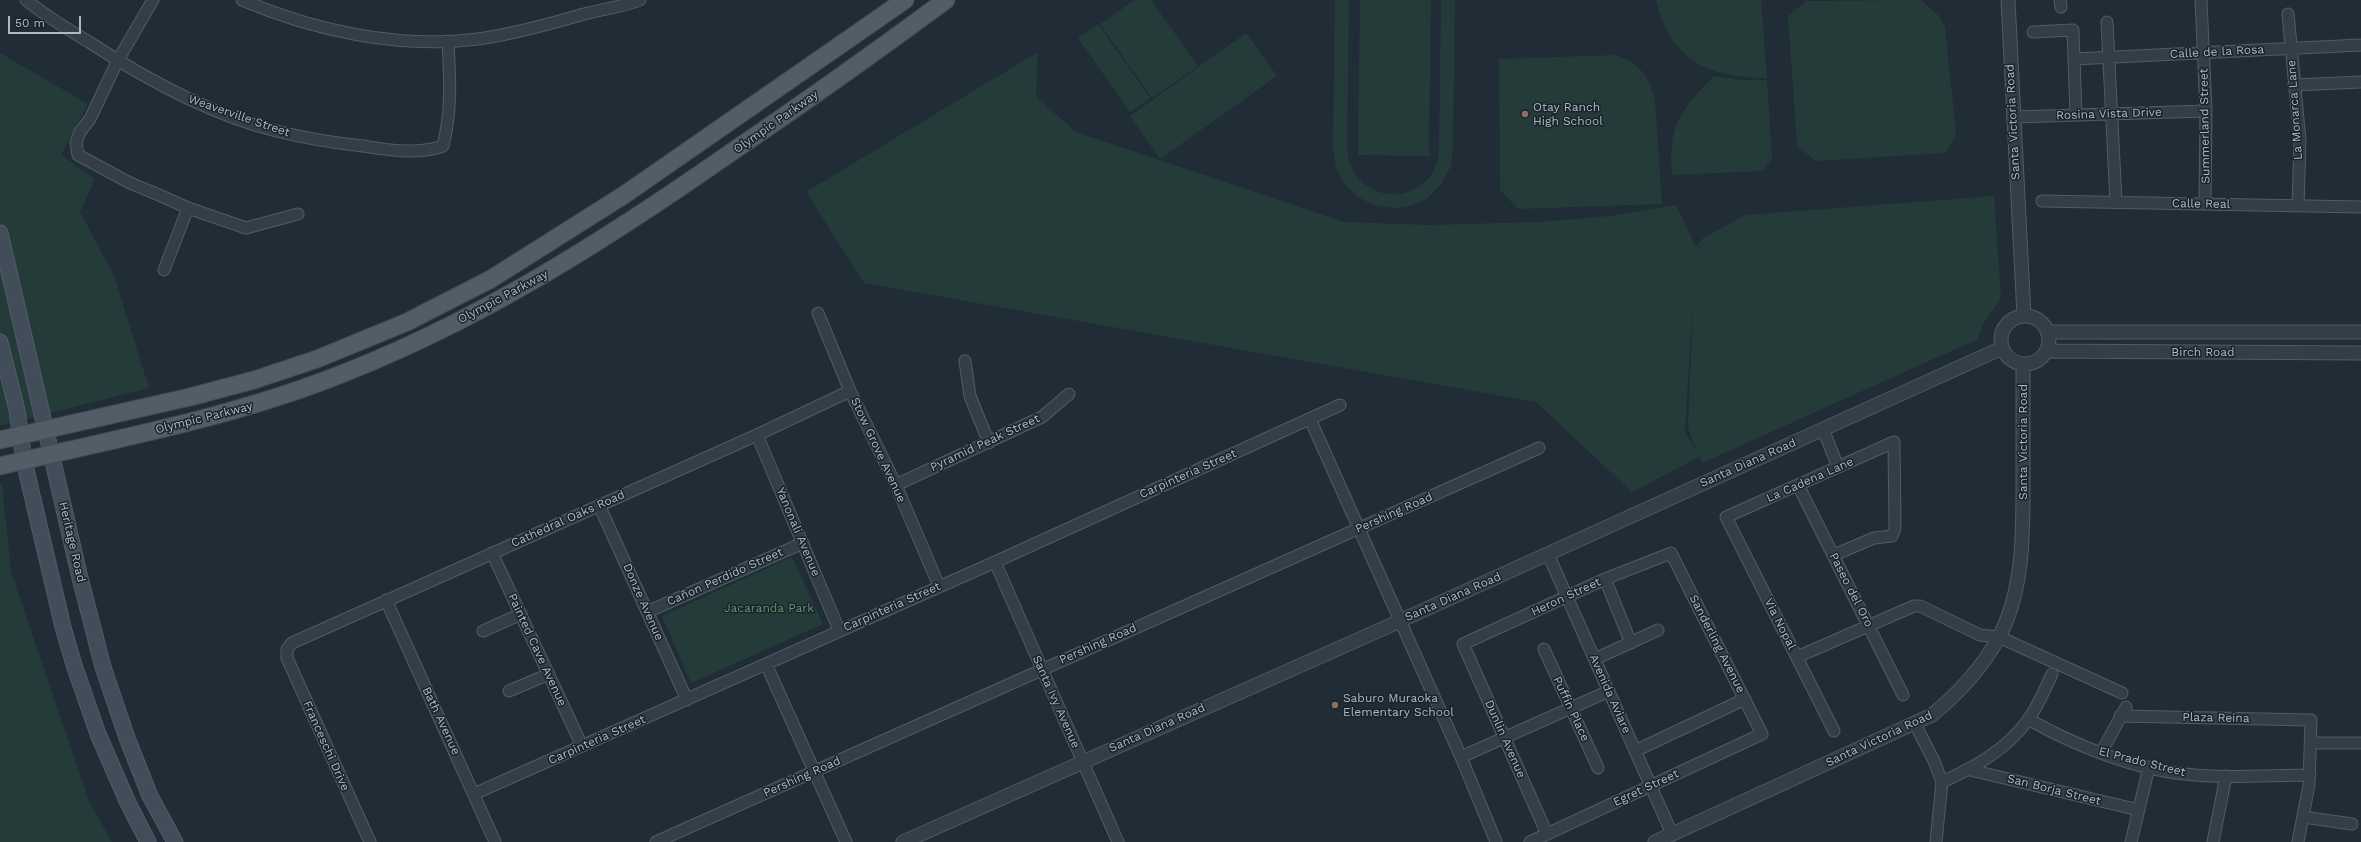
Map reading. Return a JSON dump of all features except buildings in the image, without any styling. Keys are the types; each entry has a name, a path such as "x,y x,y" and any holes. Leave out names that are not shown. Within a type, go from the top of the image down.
{"main road":[{"name":"Olympic Parkway","path":"0,440 190,397 254,380 317,359 414,319 491,280 624,195 905,0"},
{"name":"Olympic Parkway","path":"0,466 198,421 262,403 328,379 416,342 505,298 574,258 640,215 845,74 946,0"},
{"name":"Heritage Road","path":"0,232 103,667 127,738 150,796 175,842"},
{"path":"0,342 21,435 24,461 63,627 74,665 98,734 128,803 148,842"}],"street":[{"name":"Weaverville Street","path":"26,0 41,12 118,60 184,97 275,131 327,142 424,152 443,146 449,122 450,92 448,41"},
{"path":"152,0 118,60 90,119 80,132 76,143 78,155 130,183 188,208 246,228 298,214"},
{"path":"242,0 287,17 331,29 397,40 448,41 478,39 522,31 640,0"},
{"name":"Santa Victoria Road","path":"2008,0 2024,316"},
{"name":"Summerland Street","path":"2201,0 2206,111 2205,204"},
{"name":"La Monarca Lane","path":"2288,14 2300,140 2298,206"},
{"path":"2107,22 2116,202"},
{"path":"2033,32 2073,30 2076,115"},
{"name":"Calle de la Rosa","path":"2074,59 2361,45"},
{"path":"2294,85 2361,82"},
{"name":"Rosina Vista Drive","path":"2013,116 2206,111"},
{"name":"Calle Real","path":"2042,201 2361,207"},
{"path":"164,270 188,208"},
{"name":"Stow Grove Avenue","path":"818,313 850,391 896,485 939,586"},
{"path":"2024,316 2038,321 2047,332 2048,339 2046,351 2036,361 2023,364 2010,359 2002,348 2002,334 2005,327 2016,318 2024,316"},
{"name":"Birch Road","path":"2047,332 2361,332"},
{"path":"2202,332 2202,352"},
{"name":"Santa Diana Road","path":"903,842 1400,621 2002,348"},
{"name":"Birch Road","path":"2046,351 2361,353"},
{"path":"965,360 970,396 989,443"},
{"name":"Santa Victoria Road","path":"1655,842 1915,724 1932,715 1958,693 1974,674 1999,637 2012,606 2020,559 2023,513 2023,364"},
{"name":"Cathedral Oaks Road","path":"287,649 292,643 756,435 850,391"},
{"name":"Pyramid Peak Street","path":"896,485 1042,417 1069,394"},
{"name":"Carpinteria Street","path":"474,794 687,700 839,630 994,562 1340,405"},
{"path":"1310,419 1461,757 1496,842"},
{"path":"1823,429 1838,467"},
{"name":"Yanonali Avenue","path":"756,435 839,630"},
{"name":"La Cadena Lane","path":"1726,517 1894,442 1895,528 1892,536 1874,538 1834,555"},
{"name":"Pershing Road","path":"656,842 1539,448"},
{"name":"Paseo del Oro","path":"1798,484 1903,695"},
{"name":"Donze Avenue","path":"599,505 687,700"},
{"name":"Via Nopal","path":"1726,517 1834,731"},
{"name":"Cañon Perdido Street","path":"647,612 803,543"},
{"name":"Painted Cave Avenue","path":"492,553 582,746"},
{"name":"Heron Street","path":"1463,644 1605,579 1671,553"},
{"name":"Sanderling Avenue","path":"1671,553 1762,734"},
{"name":"Avenida Aviare","path":"1548,554 1672,834"},
{"name":"Santa Ivy Avenue","path":"994,562 1118,842"},
{"path":"1605,579 1631,643"},
{"name":"Bath Avenue","path":"386,600 495,842"},
{"path":"1797,657 1869,627 1914,606 1920,606 1980,635 1999,637 2122,693"},
{"path":"483,631 521,614"},
{"path":"1595,659 1658,630"},
{"name":"Dunlin Avenue","path":"1463,644 1547,834"},
{"name":"Franceschi Drive","path":"287,649 287,658 370,842"},
{"name":"Puffin Place","path":"1544,650 1598,768"},
{"path":"766,664 846,842"},
{"path":"509,691 549,674"},
{"path":"1942,782 1970,770 1992,756 2028,719 2052,674"},
{"path":"1461,757 1609,691"},
{"path":"1635,751 1744,699"},
{"name":"Plaza Reina","path":"2101,753 2123,712 2311,720 2311,743"},
{"name":"El Prado Street","path":"2028,719 2058,736 2101,753 2184,774 2226,776 2310,775"},
{"path":"1915,724 1934,761 1942,782 1936,842"},
{"name":"Egret Street","path":"1530,842 1762,734"},
{"path":"2298,842 2310,775 2311,743 2361,743"},
{"path":"2131,842 2149,766"},
{"name":"San Borja Street","path":"1970,770 2139,810"},
{"path":"2213,842 2226,776"},
{"path":"2303,817 2352,824"}],"green space":[{"path":"1135,0 1151,0 1198,66 1152,98 1100,24"},
{"path":"1335,0 1349,0 1347,148 1352,168 1363,182 1377,191 1393,194 1409,192 1423,184 1434,170 1439,150 1441,0 1455,0 1453,150 1450,168 1441,184 1428,198 1411,206 1393,208 1374,205 1358,197 1344,183 1336,167 1333,148"},
{"path":"1360,0 1431,0 1429,156 1358,155"},
{"path":"1656,0 1761,0 1767,78 1727,74 1710,69 1695,62 1682,51 1671,38 1662,21"},
{"path":"1921,0 1939,16 1945,27 1956,134 1946,153 1815,161 1797,145 1788,16 1806,1"},
{"path":"1098,24 1150,98 1130,112 1078,38"},
{"path":"1246,33 1277,76 1160,159 1130,116"},
{"path":"1038,52 1036,97 1076,132 1344,222 1429,225 1539,222 1610,216 1676,205 1696,247 1703,238 1746,215 1994,196 2001,299 1983,324 1978,339 1702,463 1699,457 1632,492 1536,402 864,283 806,192","holes":["1693,296 1688,428 1697,452 1685,432"]},
{"path":"0,53 88,104 61,155 95,179 80,212 114,276 149,388 0,426"},
{"path":"1616,55 1631,62 1642,72 1650,84 1653,92 1655,101 1662,204 1518,209 1500,190 1499,59"},
{"path":"1714,76 1740,80 1767,80 1772,159 1762,171 1672,175 1672,144 1679,120 1685,109"},
{"path":"0,484 2,484 11,572 89,801 112,842 0,842"},
{"name":"Jacaranda Park","path":"792,557 823,624 691,683 662,616"}],"place":[{"name":"Otay Ranch High School","path":"1525,114"},
{"name":"Saburo Muraoka Elementary School","path":"1335,705"}]}
